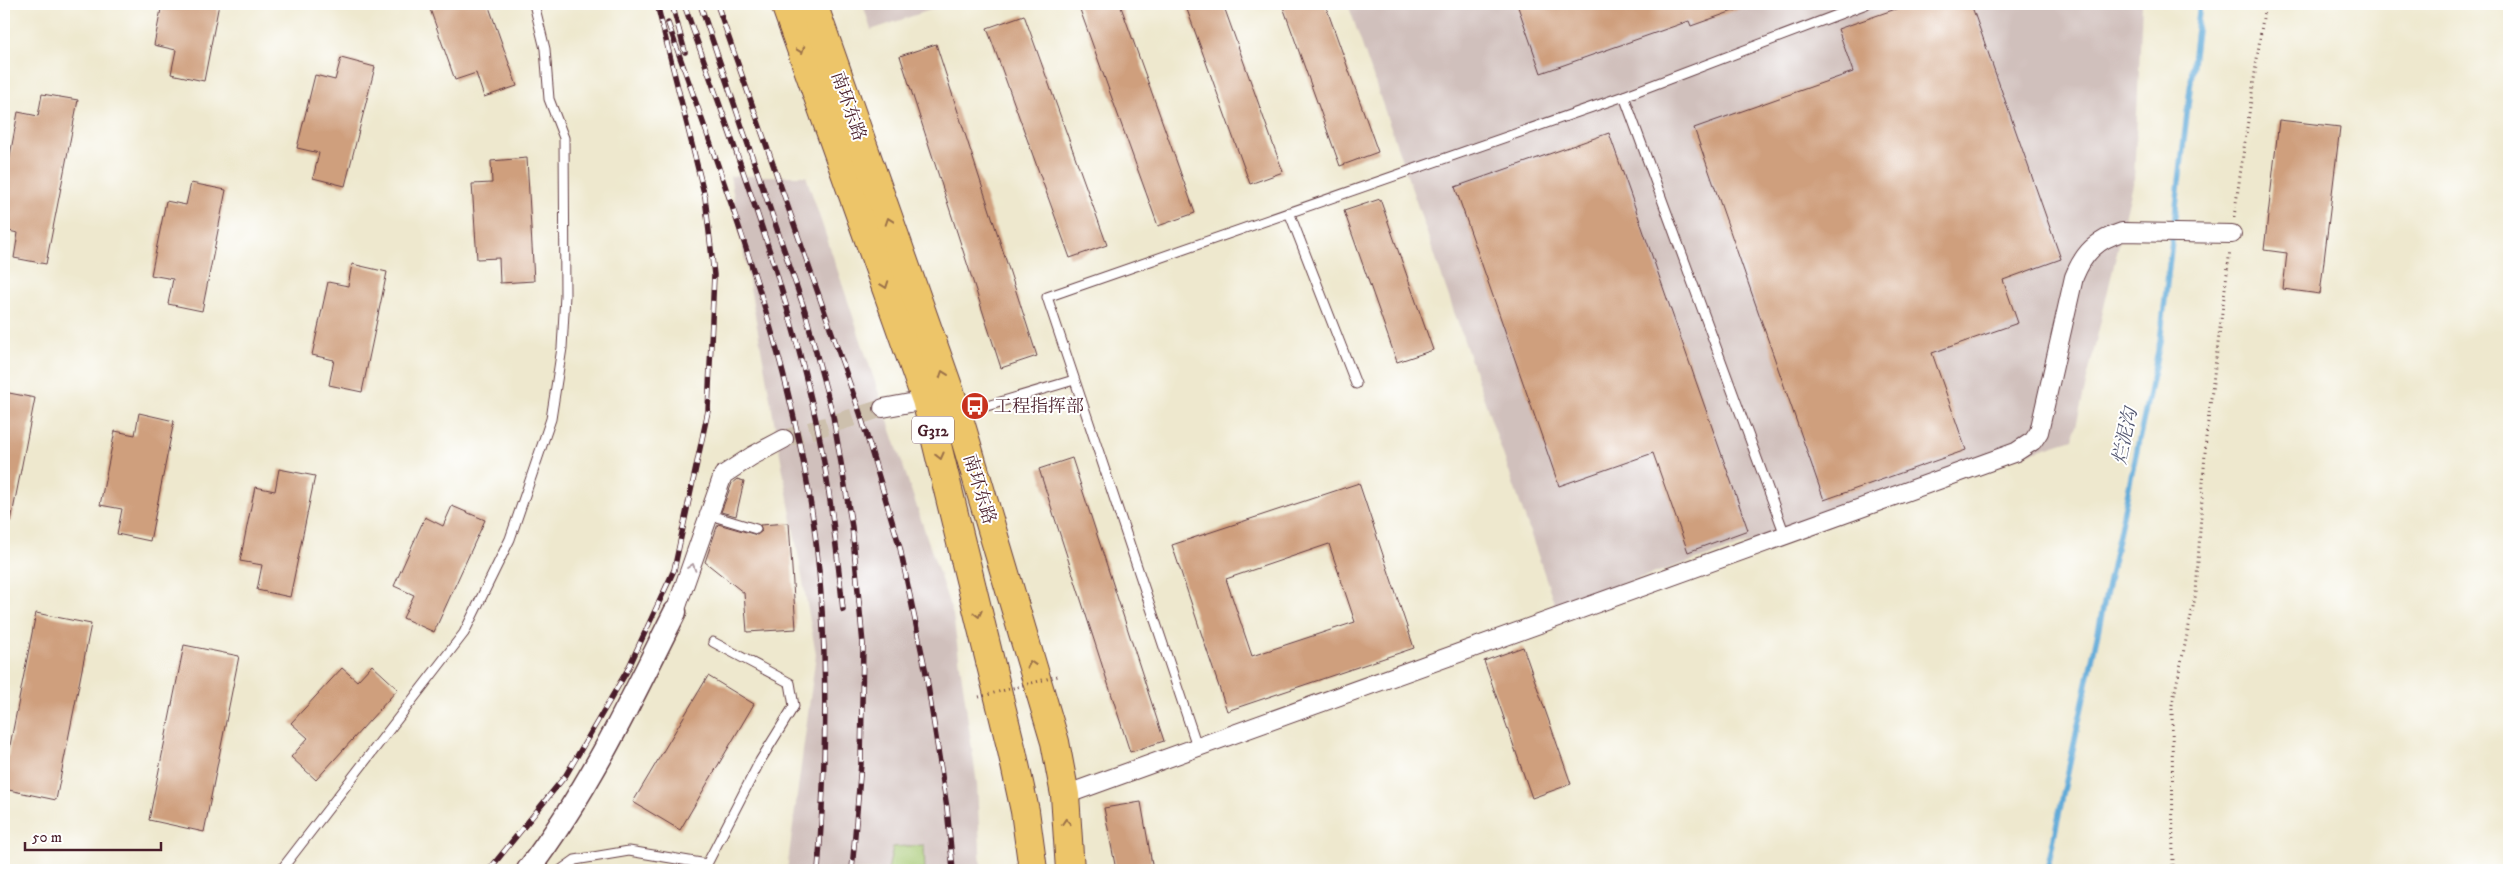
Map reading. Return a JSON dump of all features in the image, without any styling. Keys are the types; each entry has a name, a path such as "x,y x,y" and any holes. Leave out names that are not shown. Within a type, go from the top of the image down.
{"highway":[{"name":"南环东路","path":"785,4 926,400 1012,751 1025,811 1033,870"},
{"name":"南环东路","path":"813,4 958,415 1055,742 1065,795 1070,870"}],"street":[{"path":"1065,795 2026,448 2039,432 2074,277 2080,261 2091,247 2106,237 2122,232 2232,234"},
{"path":"882,408 926,400"},
{"path":"528,870 552,839 618,728 675,612 723,475 752,456 784,439"}],"lane":[{"path":"281,870 464,634 510,539 551,419 562,348 565,295 564,138 548,99 545,49 534,4"},
{"path":"1197,746 1047,297 1624,96 1866,4"},
{"path":"1624,96 1784,535"},
{"path":"1289,212 1356,384"},
{"path":"958,415 1074,380"},
{"path":"710,515 756,529"},
{"path":"561,870 575,860 629,851 707,867 760,761 794,706 790,683 713,642"}],"path":[{"path":"2173,870 2172,705 2196,594 2206,437 2232,234 2266,4"},
{"path":"979,697 1058,676"}],"shaded area":[{"path":"863,4 948,4 871,30"},
{"path":"1348,4 2142,4 2134,180 2073,439 1555,605"},
{"path":"730,176 806,176 953,615 977,784 981,870 787,870 816,654"}],"green space":[{"path":"924,845 925,870 888,870 893,847"}],"building":[{"path":"162,4 219,4 204,81 171,74 176,50 154,45"},
{"path":"445,4 488,4 517,86 484,97 476,73 455,80 430,9"},
{"path":"1078,4 1120,4 1195,213 1158,226"},
{"path":"1185,4 1223,4 1283,172 1250,184"},
{"path":"1282,4 1325,4 1378,152 1340,166"},
{"path":"1517,4 1746,4 1747,6 1691,26 1689,21 1541,73"},
{"path":"1910,4 1971,4 2061,259 2003,280 2018,323 1932,353 1966,450 1824,500 1694,128 1853,72 1838,29"},
{"path":"1024,15 1107,245 1070,258 987,28"},
{"path":"936,44 1037,356 1001,368 900,56"},
{"path":"341,58 375,67 345,186 313,178 319,153 297,148 315,75 335,80"},
{"path":"42,94 78,100 46,264 14,258 18,233 4,230 4,189 18,112 38,116"},
{"path":"2279,120 2340,127 2320,294 2283,289 2287,253 2264,250"},
{"path":"1609,133 1748,530 1688,552 1653,453 1559,486 1455,187"},
{"path":"527,158 534,281 500,283 499,258 477,259 472,184 492,183 491,161"},
{"path":"191,183 226,190 202,311 168,304 173,279 151,275 166,201 186,205"},
{"path":"1380,199 1433,350 1397,362 1344,211"},
{"path":"352,264 387,272 362,392 329,385 334,360 312,355 328,282 348,286"},
{"path":"4,392 35,398 11,521 4,520"},
{"path":"139,413 174,421 150,541 117,534 122,509 100,505 115,431 135,435"},
{"path":"1072,458 1164,741 1130,752 1039,469"},
{"path":"279,469 315,476 290,597 257,590 262,565 240,561 255,487 275,491"},
{"path":"737,479 744,481 736,516 721,512 732,483"},
{"path":"1359,483 1414,648 1227,711 1172,545","holes":["1329,544 1355,622 1252,656 1226,579"]},
{"path":"452,506 485,520 434,632 403,618 414,595 394,586 425,517 443,526"},
{"path":"789,523 796,629 747,632 744,593 705,562 718,524 757,535 762,531 760,525"},
{"path":"36,613 91,624 56,800 4,789 4,776"},
{"path":"184,645 239,656 204,832 149,820"},
{"path":"1523,647 1571,784 1532,798 1484,661"},
{"path":"372,665 398,689 316,780 291,757 308,738 291,723 342,668 357,681"},
{"path":"708,676 754,704 680,830 633,802"},
{"path":"1141,802 1153,870 1116,870 1104,808"}],"waterway":[{"name":"烂泥沟","path":"2047,870 2160,342 2200,4"}],"tunnel":[{"path":"784,439 883,408"}],"railway":[{"path":"489,870 566,775 627,671 674,570 708,411 714,275 705,197 657,4"},
{"path":"672,4 685,52"},
{"path":"684,4 758,215 791,322 818,430 826,474 843,610"},
{"path":"700,4 805,311 833,416 852,527 863,644 861,764 852,870"},
{"path":"717,4 860,413 900,548 926,673 947,808 953,870"},
{"path":"668,23 733,208 753,271 789,397 803,461 819,569 824,655 825,741 818,870"}],"place":[{"name":"工程指挥部","path":"975,406"}]}
